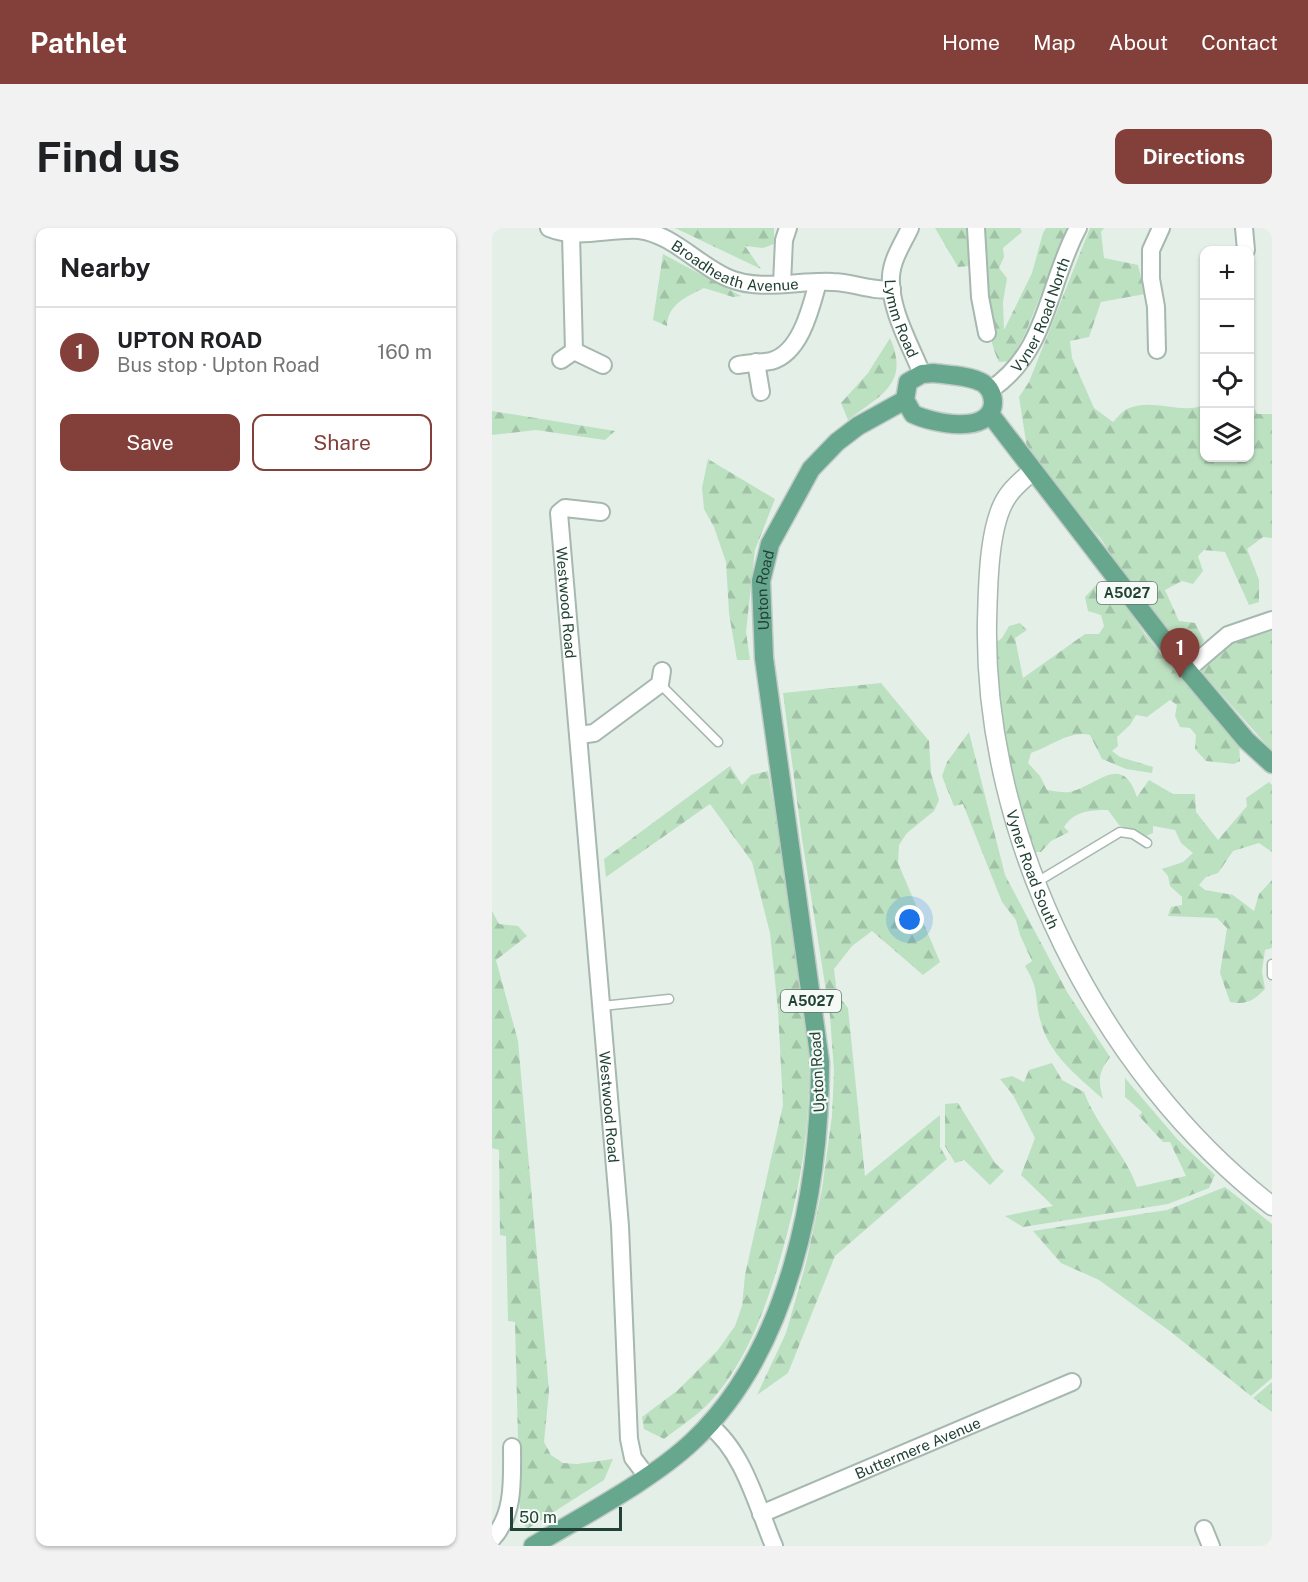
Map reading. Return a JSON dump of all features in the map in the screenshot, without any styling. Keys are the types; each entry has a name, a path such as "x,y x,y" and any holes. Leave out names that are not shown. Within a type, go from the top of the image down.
{"main road":[{"path":"922,374 974,379 990,390 993,399 990,414 983,420 967,425 912,414 905,400 909,382 922,374"},
{"name":"Upton Road","path":"533,1546 646,1475 692,1442 709,1425 747,1375 782,1303 809,1192 820,1119 820,1062 764,658 761,581 770,544 811,469 837,442 858,426 905,400"},
{"name":"A5027","path":"990,414 1187,670 1246,740 1272,764"}],"street":[{"name":"Broadheath Avenue","path":"549,228 571,234 618,228 641,230 660,236 729,278 758,284 818,282 892,289"},
{"path":"782,284 783,248 788,228"},
{"name":"Lymm Road","path":"910,228 896,256 891,274 892,289 896,307 922,374"},
{"path":"976,228 980,297 987,333"},
{"name":"Vyner Road North","path":"990,390 1009,377 1033,345 1078,228"},
{"path":"1157,350 1151,250 1161,228"},
{"path":"1244,228 1246,246"},
{"path":"571,234 568,355 603,365"},
{"path":"738,365 773,360 792,345 807,322 818,282"},
{"path":"756,363 761,392"},
{"name":"Vyner Road South","path":"1032,471 1006,497 995,527 988,600 987,658 991,715 1003,781 1021,844 1036,882 1099,1011 1122,1047 1183,1121 1245,1185 1272,1206"},
{"name":"Westwood Road","path":"601,512 565,508 559,513 620,1226 629,1439 633,1458 646,1475"},
{"path":"1187,670 1227,635 1272,620"},
{"path":"579,735 594,733 661,677"},
{"name":"Buttermere Avenue","path":"761,1514 1072,1382"},
{"path":"709,1425 725,1437 774,1546"},
{"path":"492,1539 508,1513 513,1487 512,1447"},
{"path":"1204,1529 1212,1546"}],"lane":[{"path":"661,677 718,742"},
{"path":"1036,882 1120,832 1133,834 1147,843"},
{"path":"1272,964 1272,975"},
{"path":"602,1006 669,999"}],"green space":[{"path":"675,228 774,228 774,244 763,248 745,246 761,269"},
{"path":"935,228 1020,228 1022,232 1003,248 1004,257 999,268 1007,278 1003,302 1004,330 1032,273 1046,228 1068,228 1025,334 1011,361 999,362 994,350 989,323 985,254 969,250 969,266 958,267"},
{"path":"1090,228 1104,228 1101,232 1104,258 1138,265 1145,294 1101,302 1089,337 1070,341 1072,358 1094,408 1113,422 1125,410 1137,406 1200,406 1200,462 1254,462 1254,408 1257,414 1272,414 1272,538 1263,537 1247,549 1259,580 1259,602 1249,605 1225,552 1204,550 1198,556 1203,571 1193,584 1182,581 1165,590 1179,621 1195,623 1204,641 1198,648 1182,646 1131,586 1101,539 1049,479 1027,448 1019,397 1029,382"},
{"path":"663,254 741,296 733,297 704,288 674,307 668,318 667,326 653,320"},
{"path":"890,338 897,367 894,378 881,395 848,420 841,403 868,373"},
{"path":"492,411 615,431 605,440 536,430 492,435"},
{"path":"708,459 775,499 755,550 746,632 750,660 737,660 729,613 726,562 714,527 704,509 702,488"},
{"path":"1105,584 1124,602 1181,679 1239,741 1240,761 1234,764 1206,761 1195,749 1196,735 1190,728 1180,727 1175,716 1177,705 1170,700 1147,717 1136,715 1130,725 1117,737 1118,746 1112,751 1120,757 1153,767 1152,773 1126,769 1102,759 1090,735 1083,734 1068,737 1031,753 1028,763 1040,776 1047,790 1070,792 1109,775 1117,774 1124,776 1131,784 1137,797 1149,780 1173,794 1195,794 1196,812 1218,840 1247,806 1246,798 1269,782 1272,785 1272,852 1259,843 1233,851 1218,873 1206,877 1199,885 1205,890 1233,895 1254,911 1259,894 1272,880 1272,948 1265,950 1262,971 1265,989 1249,1001 1230,1002 1220,973 1227,928 1217,918 1168,916 1171,907 1182,905 1182,897 1170,886 1168,876 1162,869 1183,862 1193,853 1181,843 1175,830 1153,826 1153,833 1146,836 1119,825 1108,810 1089,811 1068,822 1064,827 1069,832 1051,841 1041,852 1030,852 991,696 986,650 1002,638 1009,626 1020,623 1027,630 1015,638 1023,678 1085,634 1099,634 1104,626 1101,615 1088,611 1085,597 1095,586"},
{"path":"1272,622 1272,751 1199,669 1224,641"},
{"path":"881,683 929,741 931,773 939,800 934,811 907,833 899,845 898,863 940,962 923,975 872,931 852,946 834,969 837,994 848,1008 865,1176 940,1115 940,1147 947,1159 835,1256 788,1373 757,1395 786,1333 806,1263 822,1189 832,1116 834,1071 830,1016 802,839 783,693"},
{"path":"969,732 1005,875 1067,992 1110,1057 1100,1077 1103,1099 1065,1064 1044,1032 1035,987 1025,966 1032,961 1016,920 1002,902 963,804 954,806 942,776 947,762"},
{"path":"730,766 742,785 751,775 768,771 802,968 809,1047 806,1129 801,1172 787,1235 769,1295 754,1333 735,1369 710,1402 664,1439 644,1429 642,1417 678,1390 718,1350 735,1326 742,1306 745,1275 783,1105 778,1010 770,933 752,862 710,804 606,877 604,859"},
{"path":"492,911 499,924 518,926 527,936 496,960 518,1041 549,1391 544,1442 551,1455 563,1463 577,1464 613,1459 604,1480 527,1529 520,1518 515,1322 508,1321 506,1236 500,1235 499,1150 492,1148"},
{"path":"1052,1063 1062,1080 1084,1092 1137,1187 1186,1176 1170,1142 1163,1142 1139,1116 1142,1112 1125,1097 1125,1078 1178,1140 1215,1175 1209,1188 1168,1204 1023,1227 1005,1216 1053,1206 1021,1175 1035,1138 1013,1095 1000,1079 1012,1076 1024,1082 1029,1070"},
{"path":"958,1103 995,1163 1004,1171 990,1185 964,1160 955,1163 945,1146 945,1104"},
{"path":"1225,1187 1272,1224 1272,1378 1251,1396 1171,1332 1099,1280 1061,1263 1033,1231 1167,1210"},
{"path":"1272,1382 1272,1412 1253,1398"}],"place":[{"name":"UPTON ROAD","path":"1180,678"}]}
